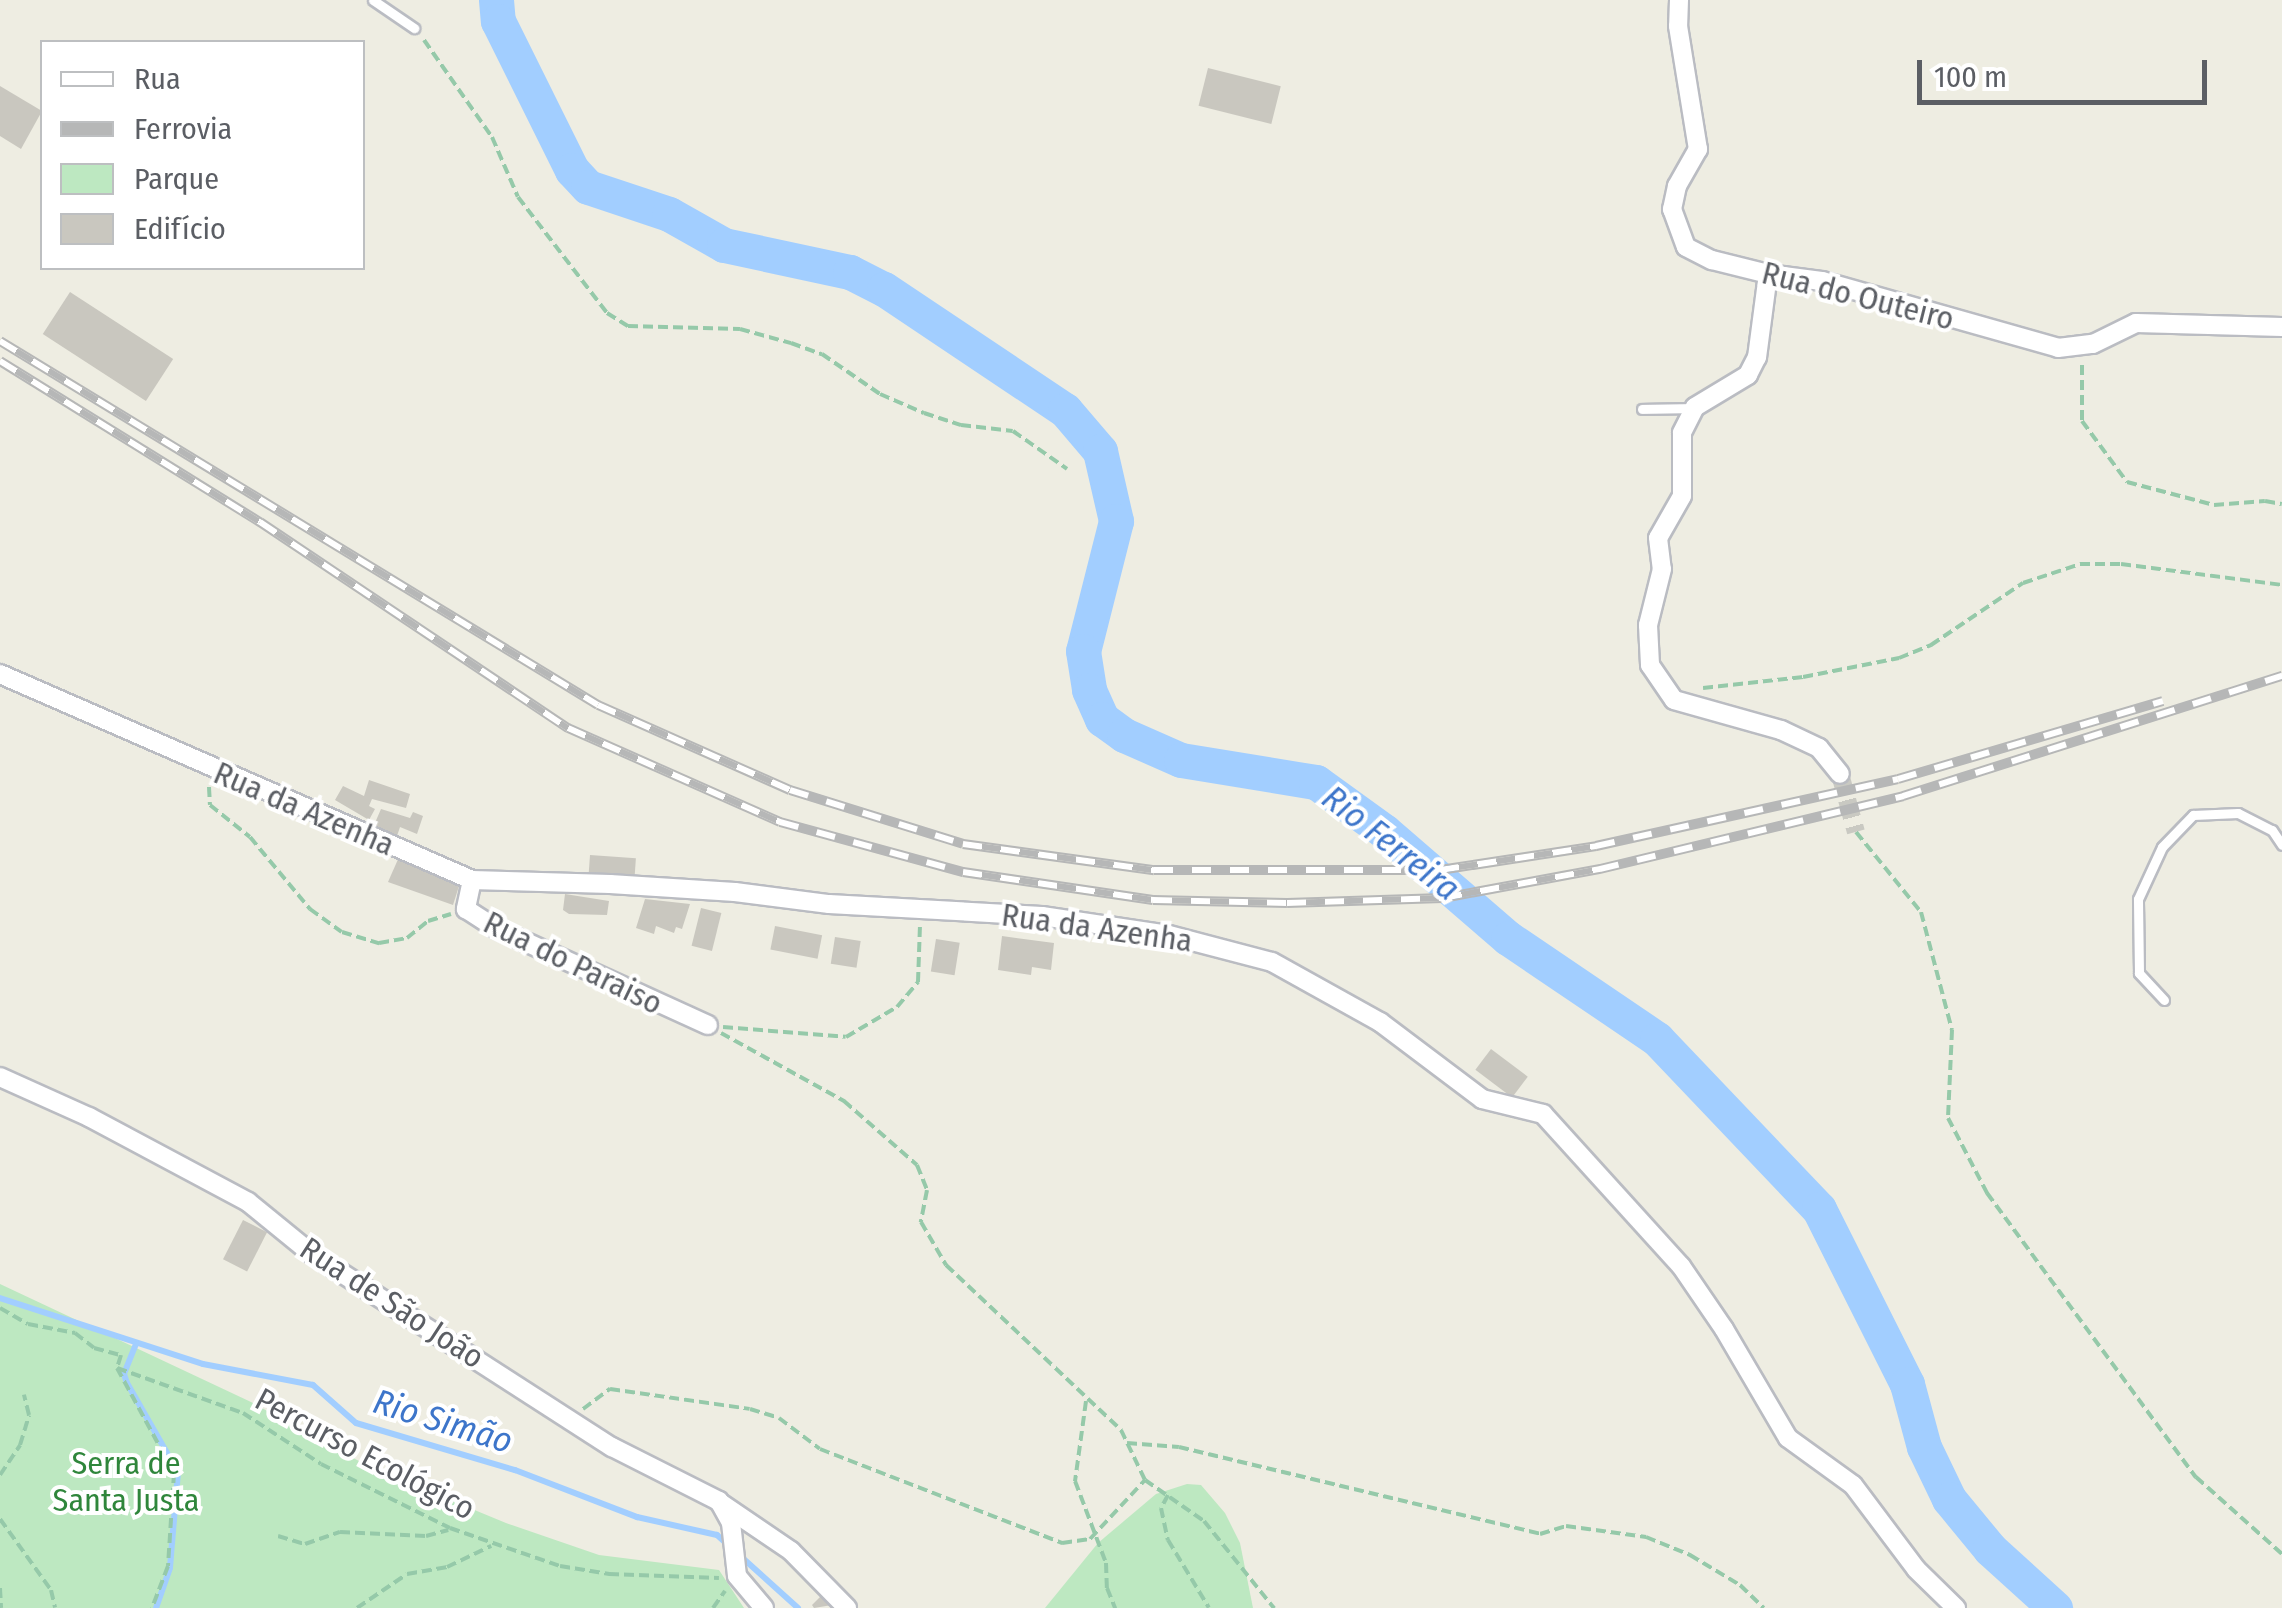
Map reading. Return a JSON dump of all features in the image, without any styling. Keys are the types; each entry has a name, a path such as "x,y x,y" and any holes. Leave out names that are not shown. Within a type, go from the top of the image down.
{"street":[{"name":"Rua do Outeiro","path":"1679,0 1678,26 1698,149 1677,186 1672,209 1686,247 1712,260 1822,282 2042,344 2082,345 2136,322 2282,327"},
{"path":"1768,274 1757,357 1748,375 1695,408 1682,432 1682,496 1658,538 1662,569 1648,625 1650,665 1674,700 1782,730 1819,748 1840,774"},
{"name":"Rua da Azenha","path":"0,674 472,880 735,892 920,910 1042,916 1228,947 1272,962 1380,1022 1482,1099 1544,1114 1681,1266 1724,1329 1788,1438 1853,1485 1916,1569 1956,1608"},
{"name":"Rua do Paraiso","path":"472,880 466,909 494,928 708,1026"},
{"name":"Rua de São João","path":"0,1077 89,1117 248,1202 312,1254 612,1447 719,1502 732,1522 732,1578"},
{"path":"719,1502 791,1551 847,1608"},
{"path":"732,1578 764,1608"}],"lane":[{"path":"373,0 414,28"},
{"path":"1642,409 1695,408"},
{"path":"2164,1000 2138,973 2138,900 2162,847 2193,815 2238,813 2272,830 2282,845"},
{"path":"2272,830 2282,823"}],"path":[{"path":"414,28 492,137 518,197 607,313 628,326 740,329 791,343 822,354 880,394 924,413 961,424 1013,431 1067,469"},
{"path":"2082,345 2082,421 2127,482 2214,504 2282,504"},
{"path":"1669,692 1803,677 1899,658 1930,645 2023,582 2080,564 2121,564 2282,585"},
{"path":"208,767 210,805 250,837 310,910 342,932 379,943 407,938 428,921 466,909"},
{"path":"1856,832 1921,912 1952,1030 1948,1118 1987,1193 2196,1477 2282,1554"},
{"path":"708,1026 846,1037 897,1006 918,982 920,910"},
{"path":"708,1026 844,1101 917,1164 927,1190 921,1222 946,1265 1006,1317 1026,1346 1121,1430 1145,1480 1188,1506 1219,1537 1274,1608"},
{"name":"Percurso Ecológico","path":"0,1308 28,1324 74,1333 94,1348 121,1355 118,1368 243,1414 320,1464 450,1528 560,1566 609,1574 732,1578"},
{"path":"118,1368 174,1473 168,1566 152,1608"},
{"path":"583,1409 610,1389 623,1389 750,1409 779,1418 820,1448 1062,1542 1095,1535 1145,1480"},
{"path":"0,1476 20,1446 29,1415 24,1395"},
{"path":"1087,1400 1075,1480 1115,1608"},
{"path":"1127,1442 1179,1447 1540,1534 1566,1526 1646,1537 1690,1556 1740,1585 1764,1608"},
{"path":"1168,1496 1162,1508 1168,1540 1210,1608"},
{"path":"0,1519 51,1590 55,1608"},
{"path":"278,1536 305,1544 340,1532 426,1536 450,1528"},
{"path":"357,1608 407,1574 447,1567 494,1544"},
{"path":"713,1608 732,1578"},
{"path":"0,1588 1,1608"}],"green space":[{"name":"Serra de Santa Justa","path":"0,1284 251,1402 368,1466 506,1523 599,1555 719,1570 744,1608 0,1608"},
{"path":"1187,1484 1201,1485 1225,1513 1240,1543 1253,1608 1045,1608 1098,1543 1156,1494"}],"building":[{"path":"1208,68 1281,86 1271,124 1199,106"},
{"path":"0,86 40,110 40,115 21,149 0,136"},
{"path":"70,292 173,359 146,401 43,334"},
{"path":"369,780 410,794 406,808 372,799 369,806 375,809 369,820 335,800 343,786 364,796"},
{"path":"381,809 410,818 413,812 423,816 417,834 400,827 395,842 371,832"},
{"path":"590,855 636,858 634,881 588,878"},
{"path":"399,857 460,883 453,905 388,882"},
{"path":"565,894 609,901 607,915 569,914 563,910"},
{"path":"645,899 690,904 682,929 676,927 674,933 656,926 654,934 636,928"},
{"path":"701,908 721,913 712,951 692,946"},
{"path":"775,926 822,935 818,959 770,950"},
{"path":"1002,936 1054,943 1051,970 1032,967 1031,975 998,970"},
{"path":"835,937 861,941 856,968 831,964"},
{"path":"936,939 960,943 955,975 931,972"},
{"path":"1491,1049 1528,1077 1512,1097 1475,1070"},
{"path":"243,1220 267,1232 247,1271 223,1259"},
{"path":"826,1591 838,1604 814,1608 812,1605"}],"waterway":[{"name":"Rio Ferreira","path":"496,0 498,21 572,170 588,187 669,214 724,245 850,272 884,289 1065,410 1100,451 1116,521 1083,651 1089,690 1102,719 1124,735 1181,760 1316,782 1384,831 1508,938 1657,1039 1819,1209 1907,1384 1924,1447 1949,1499 1990,1549 2055,1608"},
{"name":"Rio Simão","path":"0,1298 203,1364 313,1385 356,1423 515,1470 637,1517 717,1535 798,1608"},
{"path":"136,1344 124,1374 178,1472 170,1568 156,1608"}],"tunnel":[{"path":"1840,774 1856,832"}],"railway":[{"path":"0,341 598,705 790,790 963,844 1154,870 1440,870 1596,846 1898,779 2163,701"},
{"path":"0,361 260,522 568,728 780,822 963,872 1153,900 1287,903 1443,898 1600,869 1903,796 2282,676"}]}
